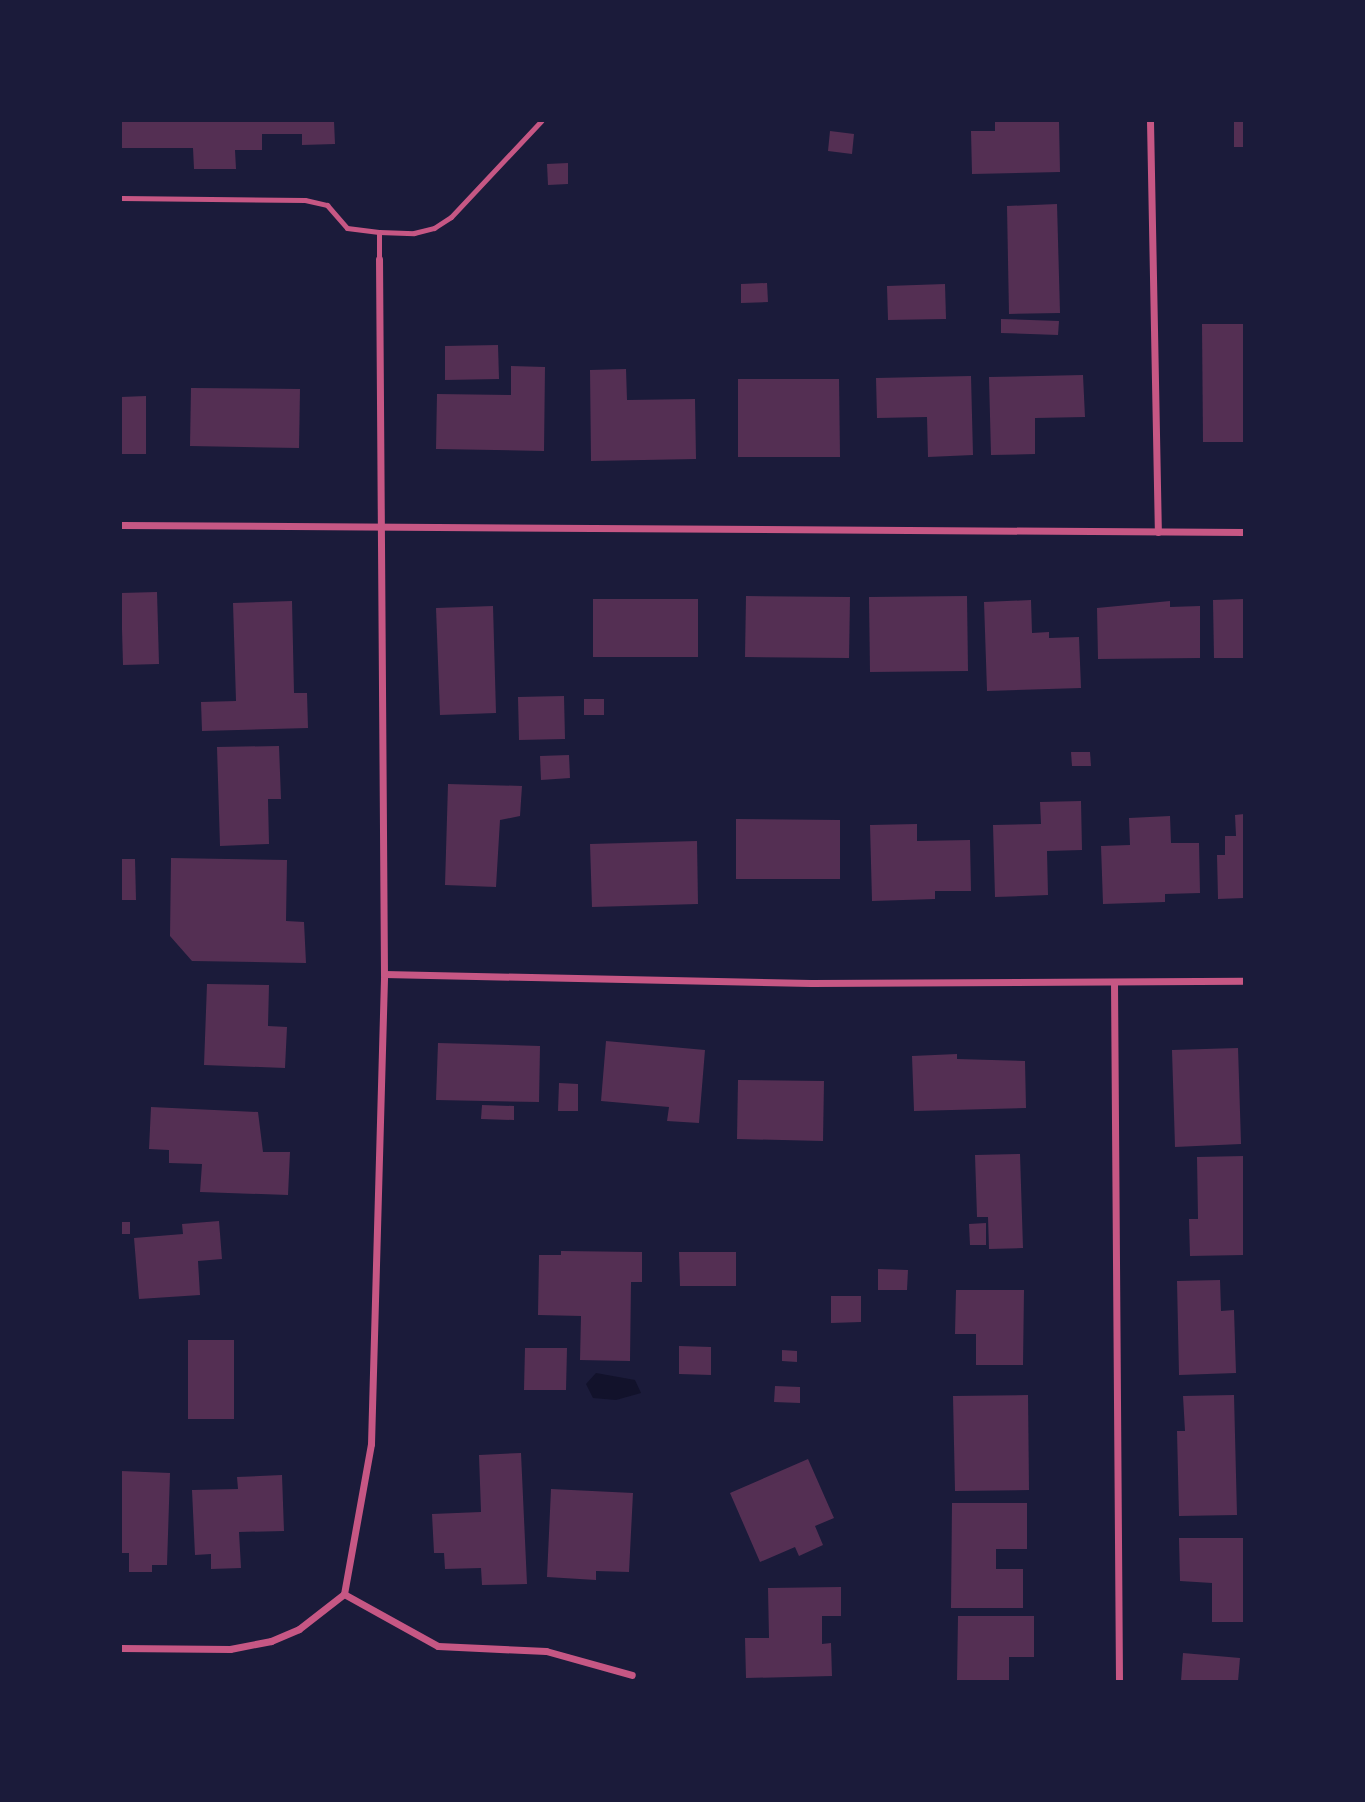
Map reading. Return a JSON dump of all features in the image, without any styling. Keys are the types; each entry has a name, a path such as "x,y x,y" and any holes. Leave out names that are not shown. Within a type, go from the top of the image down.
{"street":[{"path":"1150,121 1158,532"},
{"path":"121,1648 230,1649 271,1641 299,1629 344,1594 372,1444 384,974 379,259"},
{"path":"121,525 1244,532"},
{"path":"384,974 811,983 1244,981"},
{"path":"1114,982 1119,1681"},
{"path":"344,1594 438,1646 546,1651 632,1675"}],"lane":[{"path":"121,198 305,200 327,205 347,228 414,233 451,217 541,121"},
{"path":"379,232 379,259"}],"shaded area":[{"path":"596,1373 635,1380 641,1393 616,1400 593,1398 586,1384"}],"building":[{"path":"121,121 334,121 335,144 302,145 302,134 262,134 262,150 235,150 236,169 194,169 193,148 121,148"},
{"path":"995,121 1059,121 1060,172 972,174 971,131 995,131"},
{"path":"1234,121 1244,121 1244,147 1234,147"},
{"path":"830,131 854,134 852,154 828,151"},
{"path":"568,163 568,184 548,185 547,164"},
{"path":"1057,204 1060,313 1009,314 1007,206"},
{"path":"767,283 768,302 741,303 741,284"},
{"path":"945,284 946,319 888,320 887,286"},
{"path":"1001,319 1059,321 1058,335 1001,333"},
{"path":"1202,324 1244,324 1244,442 1203,442"},
{"path":"498,345 499,379 445,380 445,346"},
{"path":"511,366 545,367 544,451 436,449 437,394 511,395"},
{"path":"626,369 627,400 695,399 696,459 591,461 590,370"},
{"path":"1083,375 1085,417 1035,418 1035,454 991,455 989,377"},
{"path":"971,376 973,455 928,457 927,417 877,418 876,378"},
{"path":"738,379 839,379 840,457 738,457"},
{"path":"191,388 300,389 299,448 190,446"},
{"path":"146,396 146,454 121,454 121,397"},
{"path":"157,592 159,664 123,665 121,593"},
{"path":"746,596 850,597 849,658 745,657"},
{"path":"967,596 968,671 870,672 869,597"},
{"path":"593,599 698,599 698,657 593,657"},
{"path":"1244,599 1244,658 1214,658 1213,600"},
{"path":"1031,600 1032,633 1049,632 1049,638 1079,637 1081,688 987,691 984,602"},
{"path":"292,601 294,693 307,693 308,728 202,731 201,702 236,701 233,603"},
{"path":"1170,601 1170,607 1200,606 1200,658 1098,659 1097,608"},
{"path":"493,606 496,713 440,715 436,608"},
{"path":"564,696 565,739 519,740 518,697"},
{"path":"584,699 604,699 604,715 584,715"},
{"path":"279,746 281,799 268,799 269,844 220,846 217,747"},
{"path":"1071,752 1090,752 1091,766 1072,766"},
{"path":"569,755 570,778 541,780 540,756"},
{"path":"448,784 522,786 520,816 500,820 496,887 445,885"},
{"path":"1081,801 1082,850 1047,851 1048,895 995,897 993,825 1041,824 1040,802"},
{"path":"1244,814 1244,898 1218,899 1217,855 1225,855 1225,836 1236,836 1235,815"},
{"path":"1170,816 1171,843 1199,843 1200,893 1165,894 1165,902 1103,904 1101,846 1130,845 1129,818"},
{"path":"736,819 840,820 840,879 736,879"},
{"path":"917,824 917,841 970,840 971,891 935,891 935,899 872,901 870,825"},
{"path":"697,841 698,904 592,907 590,844"},
{"path":"171,858 287,860 286,921 304,922 306,963 192,961 170,936"},
{"path":"121,859 135,859 136,900 121,900"},
{"path":"207,984 269,985 268,1026 287,1027 285,1068 204,1065"},
{"path":"606,1041 705,1050 699,1123 667,1121 669,1107 601,1101"},
{"path":"438,1043 540,1046 539,1102 436,1100"},
{"path":"1238,1048 1241,1144 1175,1147 1172,1050"},
{"path":"957,1054 957,1059 1025,1061 1026,1108 914,1111 912,1056"},
{"path":"738,1080 824,1081 823,1141 737,1139"},
{"path":"559,1083 578,1084 578,1111 558,1111"},
{"path":"482,1105 514,1106 514,1120 481,1119"},
{"path":"151,1107 258,1112 263,1152 290,1152 288,1195 200,1192 202,1164 169,1163 169,1150 149,1149"},
{"path":"1020,1154 1023,1248 989,1249 988,1217 977,1217 975,1155"},
{"path":"1244,1156 1244,1255 1190,1256 1189,1219 1198,1219 1197,1157"},
{"path":"219,1221 222,1259 198,1261 200,1295 139,1299 134,1238 183,1234 182,1224"},
{"path":"121,1222 130,1222 130,1234 121,1234"},
{"path":"986,1223 986,1245 970,1245 969,1224"},
{"path":"561,1251 642,1252 642,1282 631,1282 630,1361 580,1360 581,1316 538,1315 539,1255 561,1255"},
{"path":"679,1252 736,1252 736,1286 680,1286"},
{"path":"878,1269 908,1270 907,1290 878,1290"},
{"path":"1220,1280 1221,1311 1234,1310 1236,1373 1179,1375 1177,1281"},
{"path":"956,1290 1024,1290 1023,1365 976,1365 976,1334 955,1334"},
{"path":"831,1296 861,1296 861,1322 831,1323"},
{"path":"188,1340 234,1340 234,1419 188,1419"},
{"path":"679,1346 711,1347 711,1375 679,1374"},
{"path":"525,1348 567,1348 566,1390 524,1390"},
{"path":"782,1350 797,1351 797,1362 782,1361"},
{"path":"775,1386 800,1387 800,1403 774,1402"},
{"path":"1028,1395 1029,1490 955,1491 953,1396"},
{"path":"1234,1395 1237,1515 1179,1516 1177,1431 1185,1431 1183,1396"},
{"path":"521,1453 527,1584 482,1585 481,1568 445,1569 444,1553 434,1553 432,1514 481,1512 479,1455"},
{"path":"808,1459 834,1518 815,1526 823,1545 799,1556 795,1547 760,1562 730,1493"},
{"path":"121,1471 170,1473 167,1565 152,1565 152,1572 129,1572 129,1553 121,1553"},
{"path":"282,1475 284,1531 239,1532 241,1568 211,1569 211,1554 195,1555 192,1490 238,1489 237,1477"},
{"path":"551,1489 633,1493 629,1572 596,1571 596,1580 547,1577"},
{"path":"952,1503 1027,1503 1027,1549 996,1549 996,1569 1023,1569 1023,1608 951,1608"},
{"path":"1179,1538 1244,1538 1244,1622 1212,1622 1212,1583 1180,1581"},
{"path":"841,1587 841,1616 822,1616 822,1644 831,1643 832,1676 746,1678 745,1638 769,1638 768,1588"},
{"path":"958,1616 1034,1616 1034,1657 1009,1657 1009,1681 957,1681"},
{"path":"1183,1653 1240,1658 1238,1681 1181,1681"}]}
